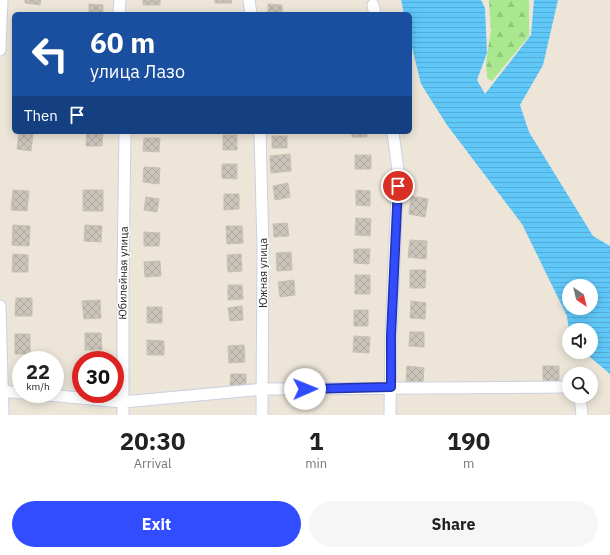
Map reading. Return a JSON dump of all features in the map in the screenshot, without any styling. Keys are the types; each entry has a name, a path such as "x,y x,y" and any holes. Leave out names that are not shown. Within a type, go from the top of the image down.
{"street":[{"path":"0,50 2,0"},
{"path":"120,0 120,12"},
{"path":"250,0 251,12"},
{"name":"Юбилейная улица","path":"123,351 125,134"},
{"name":"Южная улица","path":"260,134 263,248 262,415"},
{"path":"390,415 391,336 398,171 393,134"},
{"path":"0,306 1,391 3,415"},
{"path":"124,402 263,390 391,387 562,387"},
{"path":"1,391 12,392"},
{"name":"Юбилейная улица","path":"123,403 123,415"},
{"path":"581,403 582,415"}],"green space":[{"path":"489,0 529,0 529,36 492,81 487,78 486,63 491,29"}],"water":[{"path":"401,0 481,0 485,8 487,53 477,80 485,94 531,35 534,0 558,0 543,65 520,105 529,132 593,236 610,246 610,374 592,359 598,359 598,323 568,323 567,315 598,315 598,279 562,279 562,306 522,224 447,125 421,84 412,47 412,12 404,12"}],"building":[{"path":"25,0 41,0 40,5 25,3"},
{"path":"143,0 160,0 160,5 143,5"},
{"path":"215,0 231,0 232,3 215,3"},
{"path":"89,4 103,5 103,12 89,12"},
{"path":"268,4 282,5 282,12 268,12"},
{"path":"19,134 33,134 31,151 17,149"},
{"path":"87,134 103,134 102,146 86,146"},
{"path":"352,134 367,134 367,137 352,137"},
{"path":"223,135 237,135 237,150 223,150"},
{"path":"272,136 287,136 287,148 272,148"},
{"path":"144,138 160,138 159,152 143,151"},
{"path":"290,154 291,171 271,173 270,156"},
{"path":"355,155 371,155 371,169 355,169"},
{"path":"222,164 237,164 237,179 222,178"},
{"path":"144,167 160,168 159,184 143,182"},
{"path":"288,183 290,197 275,200 273,186"},
{"path":"13,190 29,191 27,211 11,210"},
{"path":"83,190 103,190 103,211 83,211"},
{"path":"356,190 370,191 370,206 356,205"},
{"path":"224,194 239,194 239,209 224,210"},
{"path":"411,196 428,199 425,217 409,214"},
{"path":"146,197 159,199 157,212 144,210"},
{"path":"356,218 371,219 370,236 355,235"},
{"path":"287,223 289,236 274,237 273,224"},
{"path":"13,225 30,226 29,246 12,245"},
{"path":"85,225 102,226 101,242 84,241"},
{"path":"226,226 242,226 243,243 227,244"},
{"path":"144,232 160,233 159,246 144,246"},
{"path":"410,240 427,241 426,259 408,257"},
{"path":"354,249 370,249 369,264 354,263"},
{"path":"291,252 292,270 277,271 276,253"},
{"path":"13,254 28,255 28,272 12,272"},
{"path":"241,254 242,271 228,272 227,255"},
{"path":"160,261 161,276 145,277 144,262"},
{"path":"410,270 426,270 425,288 410,288"},
{"path":"355,275 370,275 370,294 355,294"},
{"path":"294,280 295,295 280,297 278,282"},
{"path":"228,285 242,285 243,299 228,300"},
{"path":"16,298 32,298 32,316 15,316"},
{"path":"100,300 101,318 84,319 82,301"},
{"path":"411,301 426,303 425,319 410,318"},
{"path":"242,306 243,320 230,321 228,308"},
{"path":"147,307 162,307 162,323 147,323"},
{"path":"354,310 368,310 368,326 354,326"},
{"path":"410,332 424,332 424,347 409,346"},
{"path":"85,333 101,333 102,350 85,350"},
{"path":"15,334 30,334 30,351 15,351"},
{"path":"354,336 370,337 369,353 353,352"},
{"path":"147,340 164,341 164,355 147,355"},
{"path":"244,345 245,362 229,363 228,346"},
{"path":"407,366 424,368 423,383 406,382"},
{"path":"543,366 559,366 559,382 543,382"},
{"path":"231,374 246,374 246,388 230,387"}],"route":[{"path":"305,389 391,387 391,336 398,186"}]}
